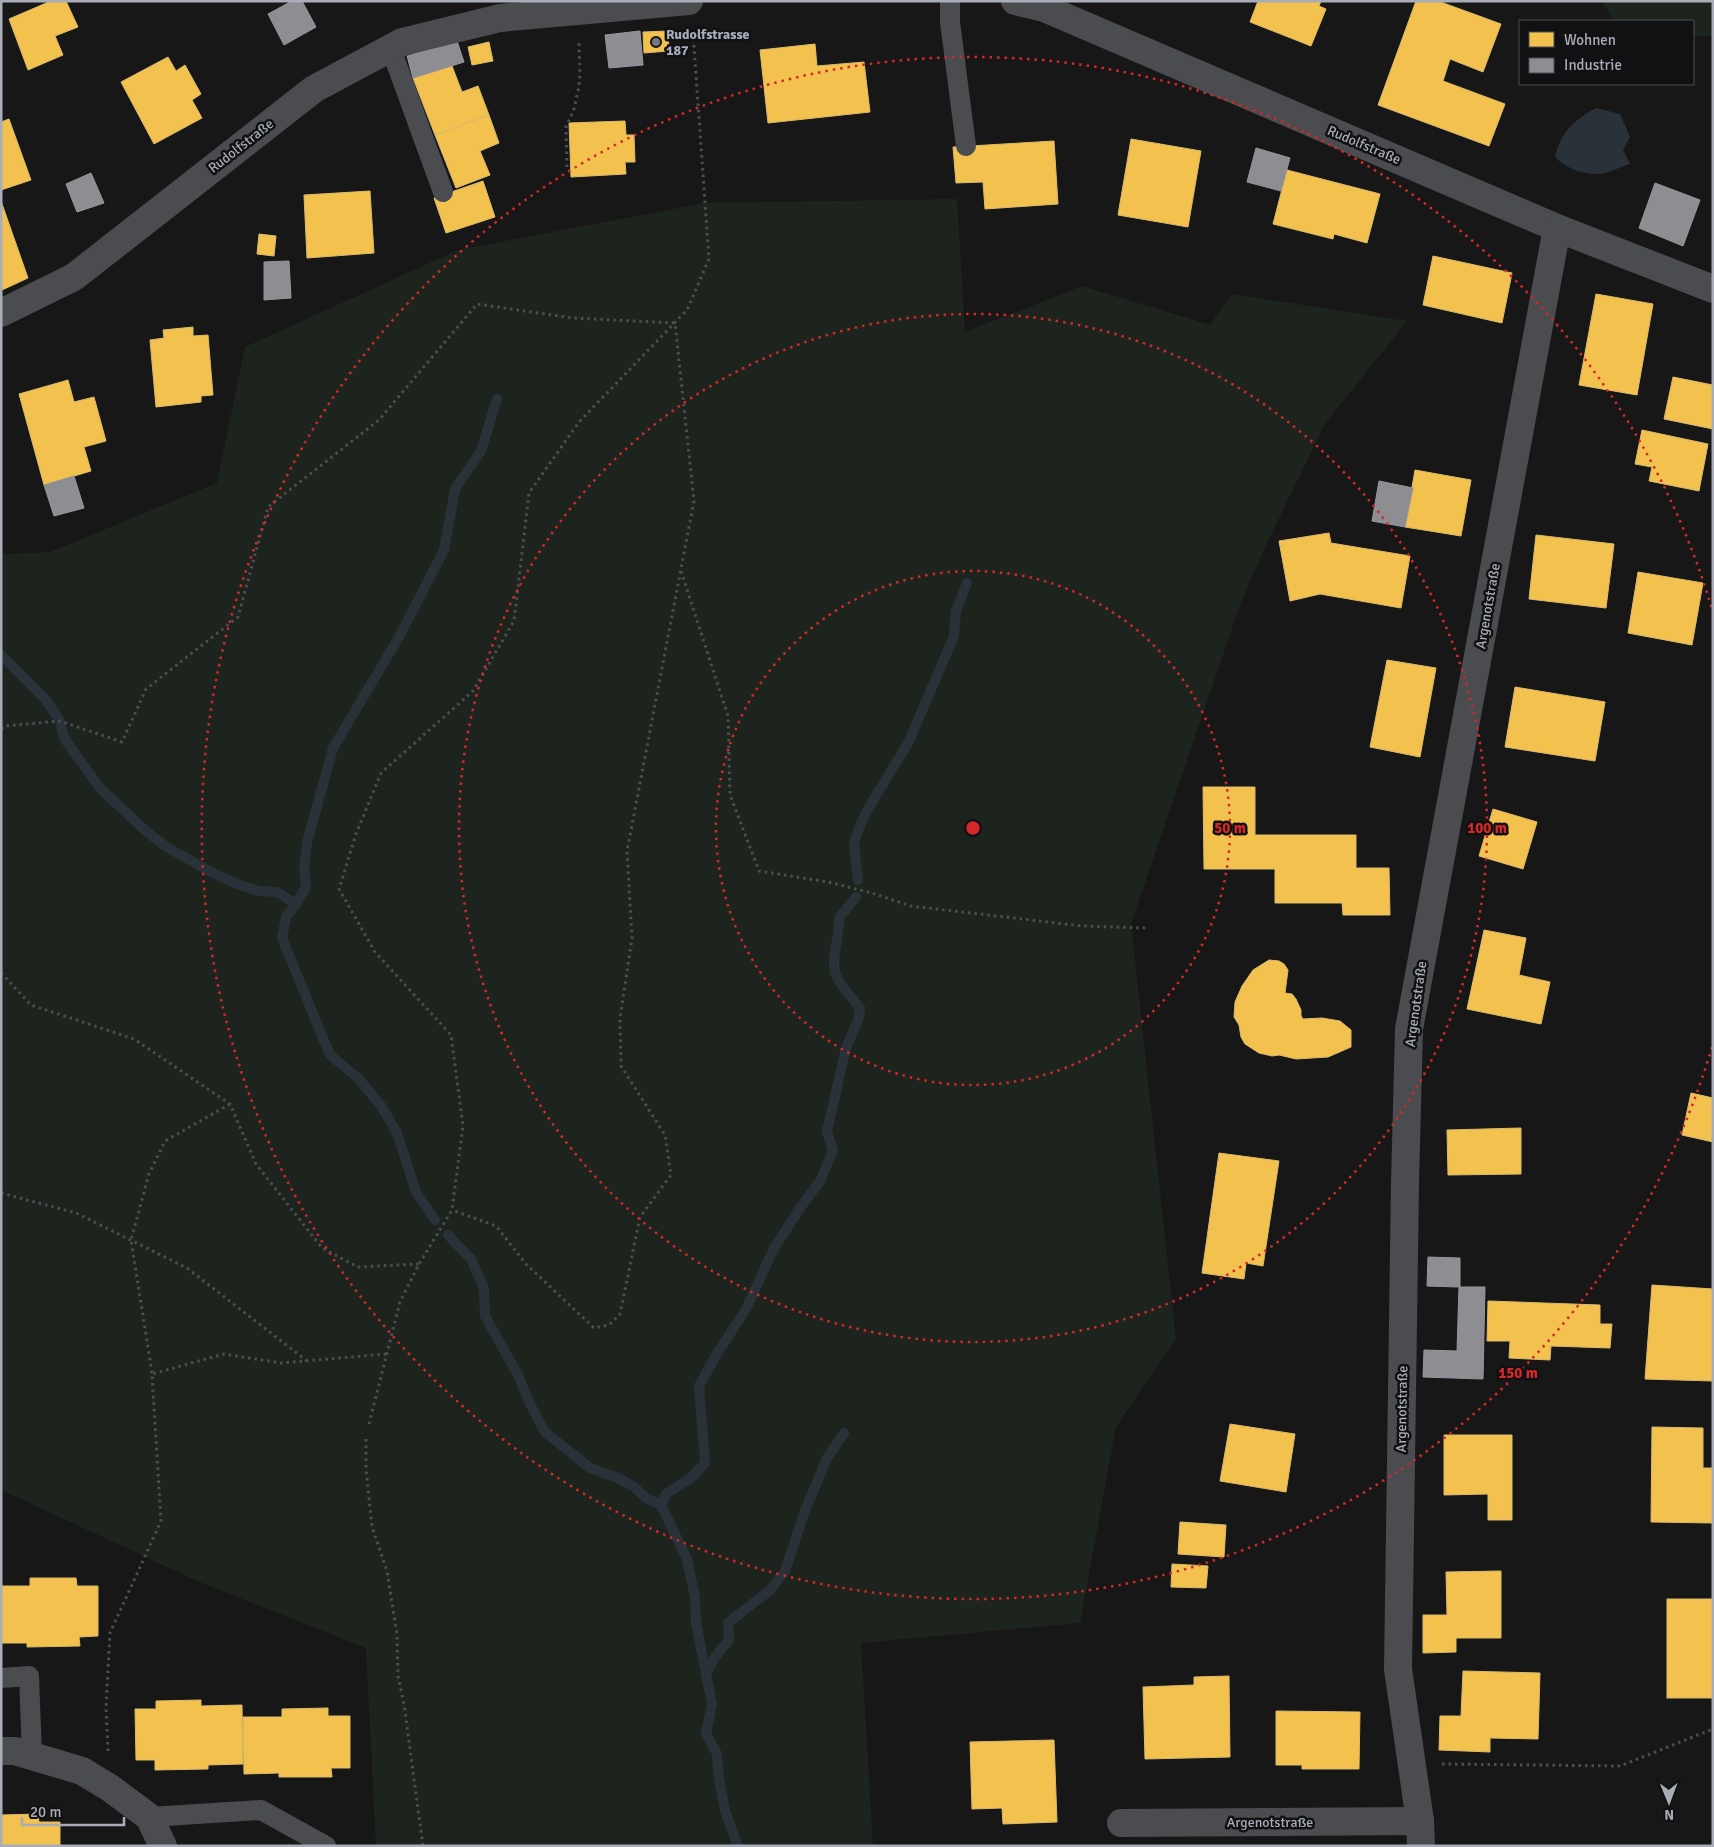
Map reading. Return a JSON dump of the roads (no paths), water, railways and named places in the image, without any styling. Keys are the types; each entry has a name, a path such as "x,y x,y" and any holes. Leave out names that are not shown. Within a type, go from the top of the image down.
{"street":[{"name":"Rudolfstraße","path":"1,313 74,277 314,89 402,42 498,9 574,11 689,1"},
{"name":"Rudolfstraße","path":"1015,1 1044,8 1557,228 1713,290"},
{"name":"Argenotstraße","path":"1121,1823 1420,1833 1398,1669 1405,1183 1410,1029 1557,228"},
{"path":"1,1751 15,1751 82,1771 110,1788 149,1817 162,1846"}],"lane":[{"path":"950,1 950,22 966,146"},
{"path":"391,49 443,192"},
{"path":"1,1678 29,1676 32,1756"},
{"path":"149,1817 261,1810 326,1846"}],"waterway":[{"path":"296,904 306,887 304,867 307,843 333,748 399,637 444,550 455,489 481,451 497,399"},
{"path":"858,880 854,843 859,828 868,809 908,743 954,636 956,611 967,583"},
{"path":"1,655 46,700 60,721 64,738 100,788 147,832 165,846 211,872 237,884 259,891 277,892 296,904 286,917 282,938 330,1055 358,1078 382,1107 397,1133 416,1192 435,1220"},
{"path":"661,1505 666,1494 691,1478 705,1463 699,1386 746,1309 773,1250 820,1181 833,1151 827,1131 846,1048 859,1017 860,1008 837,977 834,960 839,918 856,897"},
{"path":"448,1235 471,1259 484,1289 485,1316 518,1375 531,1406 545,1432 590,1468 618,1478 633,1486 646,1498 661,1505 687,1559 695,1597 696,1623 712,1704 706,1733 717,1754 725,1811 738,1846"},
{"path":"706,1674 715,1657 729,1640 728,1623 770,1590 785,1571 804,1513 827,1458 844,1433"}],"place":[{"name":"Rudolfstrasse 187","path":"656,42"}]}
